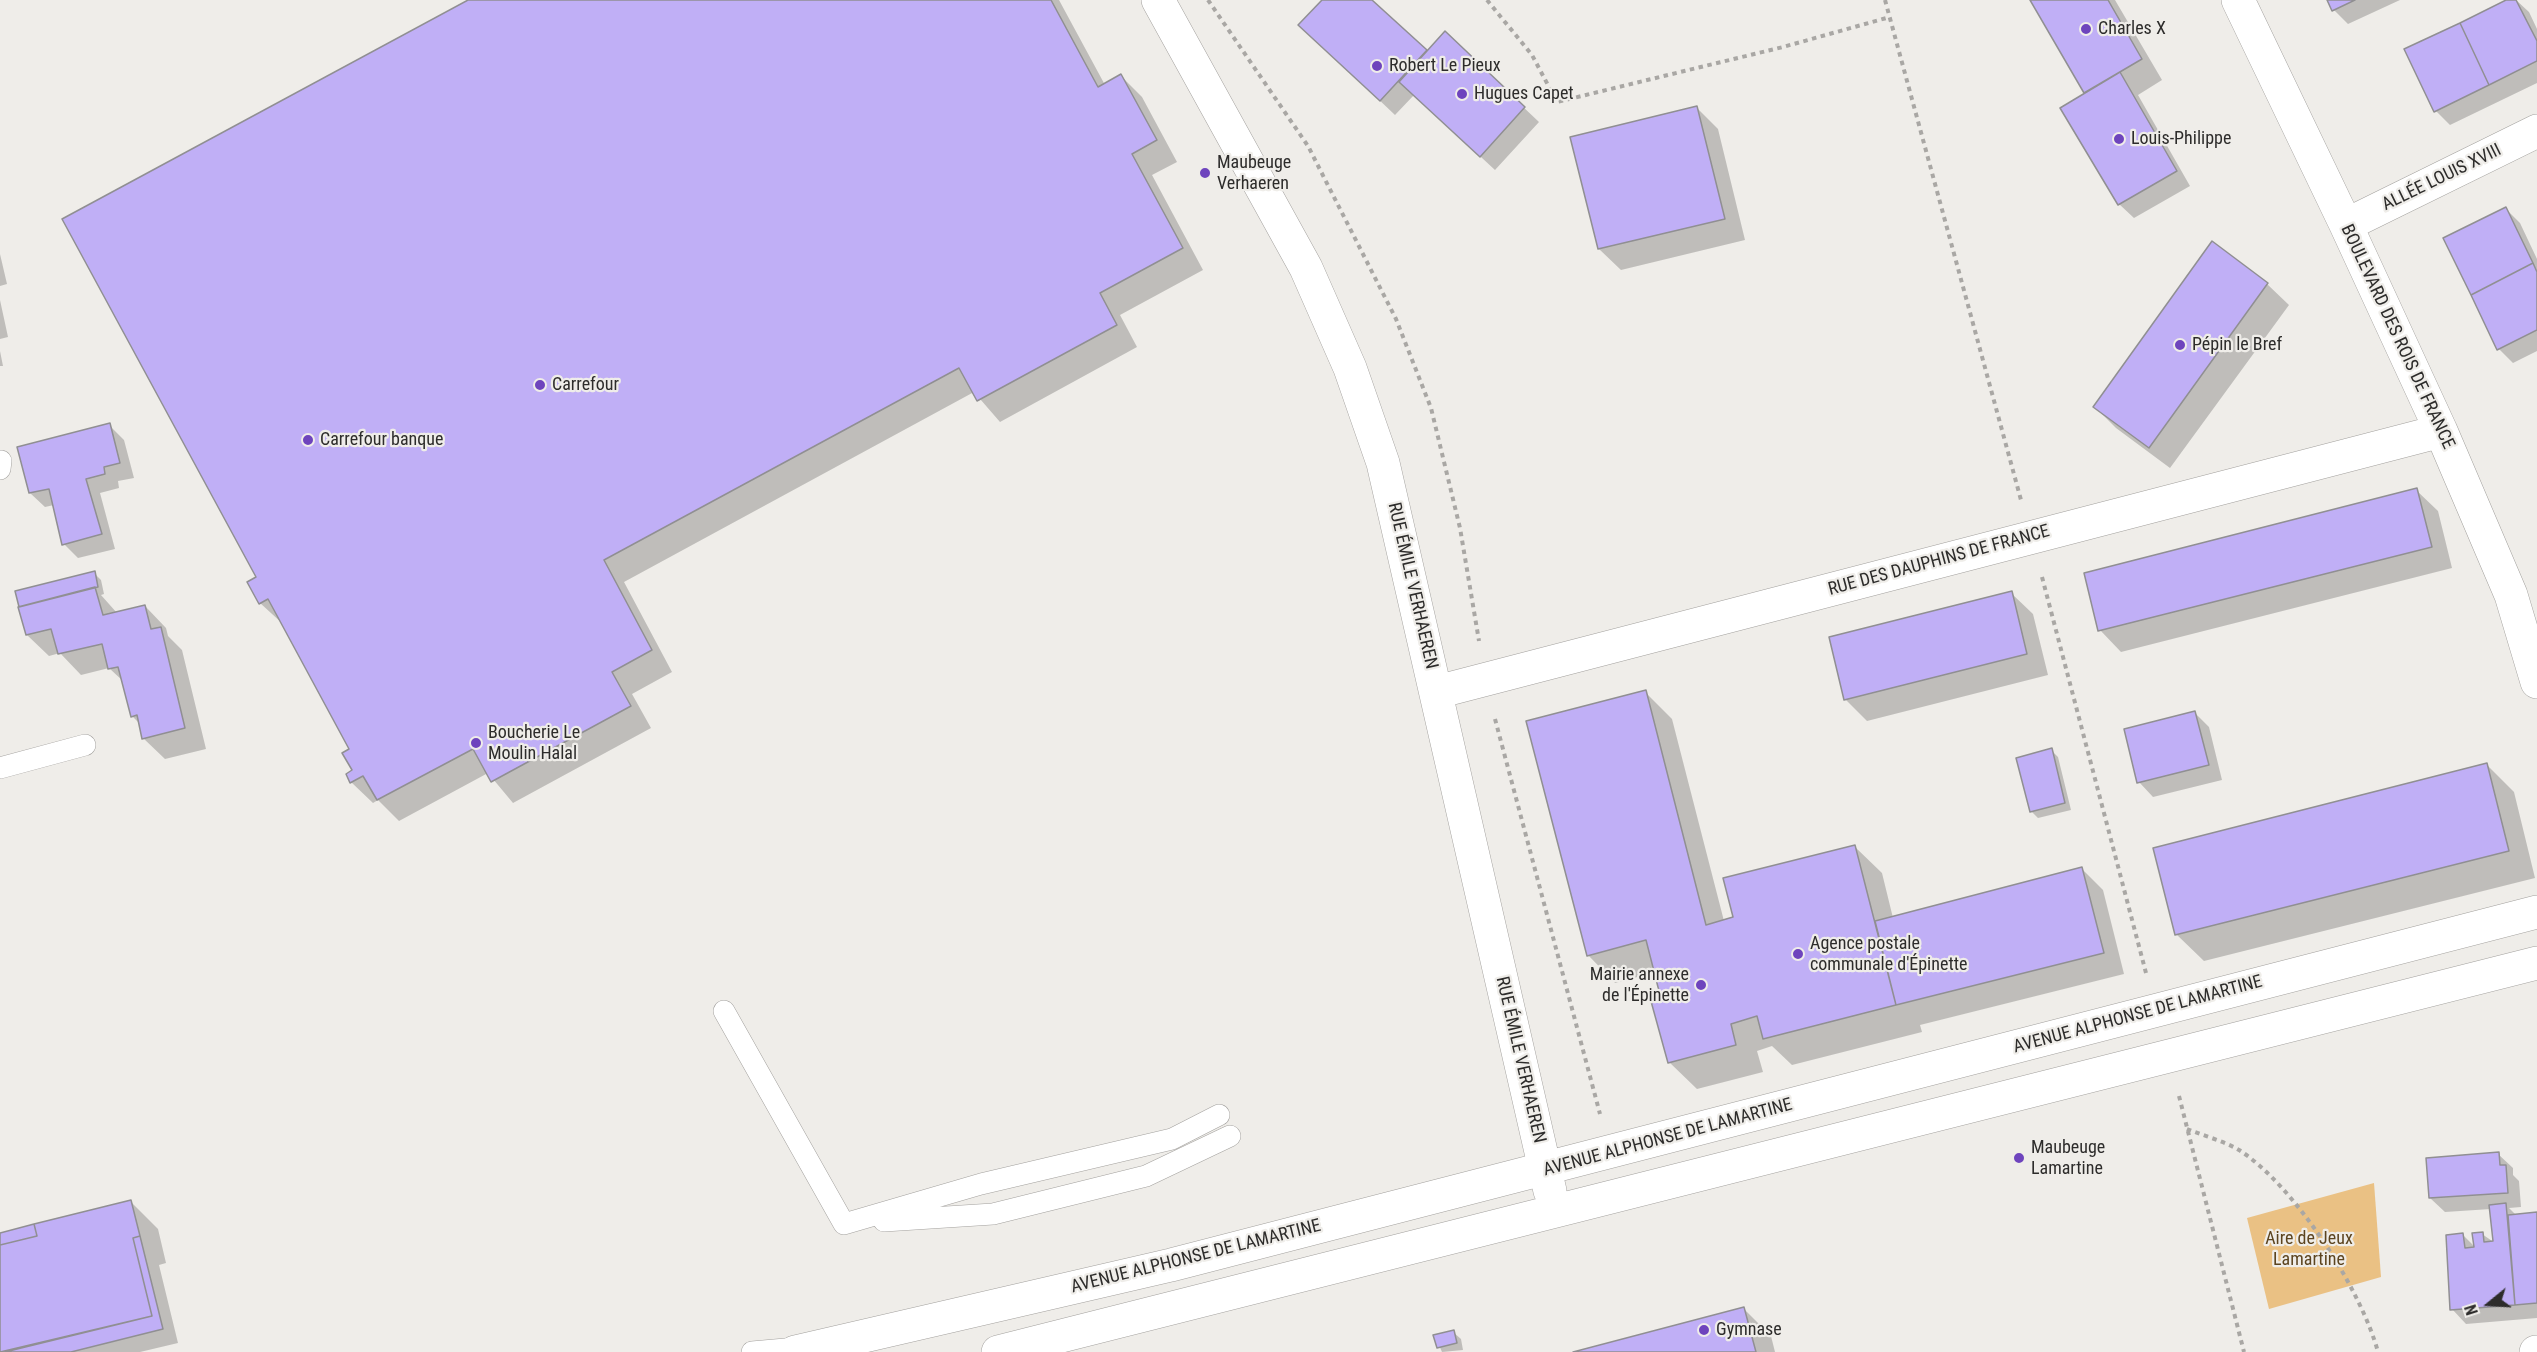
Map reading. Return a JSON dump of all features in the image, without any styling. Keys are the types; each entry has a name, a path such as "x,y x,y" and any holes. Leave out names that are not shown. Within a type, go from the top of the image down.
{"street":[{"name":"RUE ÉMILE VERHAEREN","path":"1158,0 1306,268 1350,368 1383,463 1437,692 1544,1170 1556,1213"},
{"name":"BOULEVARD DES ROIS DE FRANCE","path":"2238,0 2346,225 2441,431 2524,592 2537,682"},
{"name":"ALLÉE LOUIS XVIII","path":"2346,225 2537,131"},
{"name":"RUE DES DAUPHINS DE FRANCE","path":"1437,692 2441,431"},
{"name":"AVENUE ALPHONSE DE LAMARTINE","path":"827,1347 1170,1265 1544,1170 2537,912"},
{"path":"998,1352 1556,1213 2537,963"}],"lane":[{"path":"0,768 85,744"},
{"path":"724,1011 844,1224"},
{"path":"844,1224 981,1184 1172,1139 1219,1115"},
{"path":"844,1224 993,1214 1146,1176 1230,1136"},
{"path":"752,1352 827,1347"}],"path":[{"path":"1487,0 1532,55 1557,102 1783,47 1890,17"},
{"path":"1885,0 2031,537 2156,1010"},
{"path":"2169,1057 2244,1352"},
{"path":"2187,1129 2238,1150 2285,1190 2342,1271 2373,1333 2378,1352"}],"green space":[{"name":"Aire de Jeux Lamartine","path":"2374,1183 2381,1277 2269,1309 2247,1218"}],"building":[{"name":"Carrefour","path":"468,0 1051,0 1098,87 1121,74 1157,140 1132,154 1183,248 1100,293 1117,325 977,401 959,368 604,560 652,650 612,672 631,706 491,782 473,749 377,800 363,776 350,783 346,774 352,770 342,753 349,749 268,599 259,604 247,582 256,577 62,219"},
{"name":"Robert Le Pieux","path":"1322,0 1372,0 1427,50 1380,101 1298,25"},
{"name":"Charles X","path":"2030,0 2108,0 2142,59 2084,93"},
{"path":"2327,0 2355,0 2332,11"},
{"path":"2506,0 2516,0 2537,41 2537,61 2489,85 2460,23"},
{"path":"2460,23 2489,85 2434,112 2404,49"},
{"name":"Hugues Capet","path":"1445,31 1525,107 1480,157 1399,82"},
{"name":"Louis-Philippe","path":"2120,72 2177,171 2118,205 2060,108"},
{"path":"1697,106 1725,219 1598,249 1570,137"},
{"path":"2506,207 2533,263 2471,295 2443,238"},
{"name":"Pépin le Bref","path":"2212,241 2268,283 2149,448 2093,407"},
{"path":"2533,263 2537,272 2537,330 2497,350 2471,295"},
{"path":"110,423 120,463 104,467 105,474 86,479 102,534 62,545 49,489 29,493 17,447"},
{"path":"2417,488 2432,547 2098,631 2084,573"},
{"path":"95,571 98,587 19,607 15,591"},
{"path":"95,587 103,615 145,605 151,629 161,627 185,728 142,739 137,715 131,717 118,667 108,669 102,644 58,654 51,629 26,635 18,607"},
{"path":"2012,591 2027,654 1844,700 1829,637"},
{"path":"1646,690 1706,925 1733,917 1723,878 1855,845 1896,1005 1763,1039 1757,1016 1731,1024 1736,1045 1668,1063 1649,994 1659,991 1646,940 1587,956 1526,721"},
{"path":"2195,711 2209,765 2137,783 2124,729"},
{"path":"2052,748 2065,803 2030,812 2016,758"},
{"path":"2487,763 2509,851 2175,935 2153,848"},
{"path":"2082,867 2104,953 1896,1005 1875,921"},
{"path":"2499,1152 2500,1165 2506,1165 2508,1193 2429,1198 2426,1158"},
{"path":"131,1200 140,1236 133,1238 152,1316 0,1352 0,1245 37,1236 34,1224"},
{"path":"2506,1203 2515,1305 2450,1310 2446,1235 2463,1233 2465,1248 2474,1247 2472,1233 2483,1232 2484,1242 2493,1241 2489,1205"},
{"path":"2537,1212 2537,1303 2515,1305 2508,1215"},
{"path":"34,1224 37,1236 0,1245 0,1233"},
{"path":"140,1236 163,1329 71,1352 5,1352 152,1316 133,1238"},
{"name":"Gymnase","path":"1744,1307 1756,1352 1573,1352"},
{"path":"1454,1330 1457,1343 1437,1348 1433,1335"}],"place":[{"name":"Charles X","path":"2086,29"},
{"name":"Robert Le Pieux","path":"1377,66"},
{"name":"Hugues Capet","path":"1462,94"},
{"name":"Louis-Philippe","path":"2119,139"},
{"name":"Maubeuge Verhaeren","path":"1205,173"},
{"name":"Pépin le Bref","path":"2180,345"},
{"name":"Carrefour","path":"540,385"},
{"name":"Carrefour banque","path":"308,440"},
{"name":"Boucherie Le Moulin Halal","path":"476,743"},
{"name":"Agence postale communale d'Épinette","path":"1798,954"},
{"name":"Mairie annexe de l'Épinette","path":"1701,985"},
{"name":"Maubeuge Lamartine","path":"2019,1158"},
{"name":"Gymnase","path":"1704,1330"}]}
